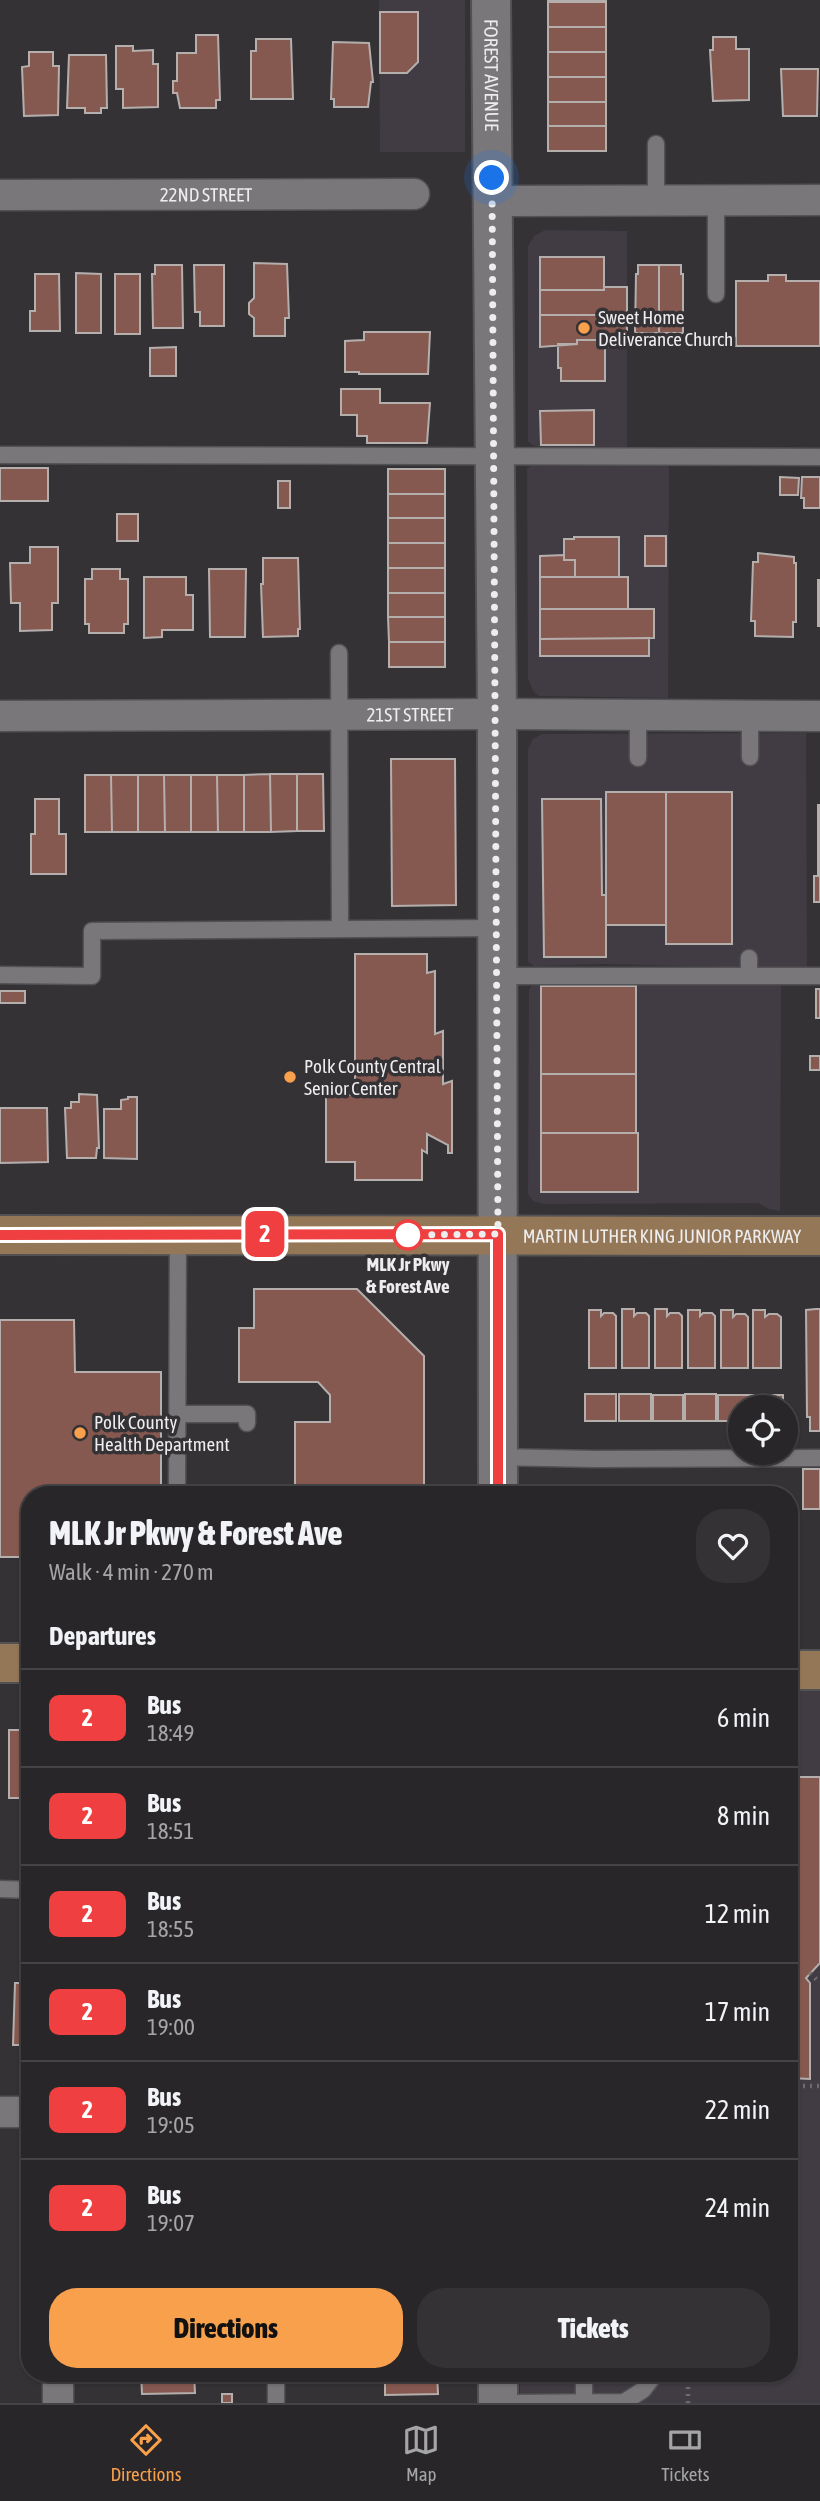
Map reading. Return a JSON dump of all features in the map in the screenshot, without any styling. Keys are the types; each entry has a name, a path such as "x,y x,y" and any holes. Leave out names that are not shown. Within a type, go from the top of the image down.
{"main road":[{"name":"FOREST AVENUE","path":"491,0 497,714 498,1486"},
{"name":"MARTIN LUTHER KING JUNIOR PARKWAY","path":"0,1235 820,1236"},
{"path":"0,1663 21,1663"},
{"path":"798,1670 820,1670"},
{"path":"498,2382 498,2403"}],"street":[{"name":"22ND STREET","path":"0,195 414,194"},
{"path":"492,201 820,200"},
{"name":"21ST STREET","path":"0,716 820,716"},
{"path":"0,2112 21,2112"},
{"path":"58,2382 58,2403"}],"lane":[{"path":"656,144 656,201"},
{"path":"716,201 716,294"},
{"path":"0,455 820,457"},
{"path":"339,653 340,929"},
{"path":"638,715 638,758"},
{"path":"750,716 750,757"},
{"path":"0,975 92,976 92,931 497,928"},
{"path":"749,958 749,976"},
{"path":"498,976 820,976"},
{"path":"177,1486 178,1234"},
{"path":"177,1414 247,1414 247,1423"},
{"path":"498,1457 820,1458"},
{"path":"0,1889 21,1889"},
{"path":"276,2382 276,2403"},
{"path":"584,2382 584,2403"},
{"path":"498,2403 624,2402 643,2390 649,2382"}],"path":[{"path":"810,1973 820,1983"},
{"path":"798,2086 820,2086"},
{"path":"688,2382 688,2403"}],"shaded area":[{"path":"379,0 465,0 465,152 380,152"},
{"path":"545,230 627,231 627,451 550,450 532,445 528,441 528,246 534,236"},
{"path":"669,464 668,698 539,696 533,691 528,678 527,469 530,466"},
{"path":"806,733 807,969 603,964 534,966 528,962 528,749 533,739 542,734"},
{"path":"560,983 781,985 780,1211 758,1203 544,1204 533,1201 530,1197 529,989 532,986"},
{"path":"798,1689 820,1689 820,2403 520,2403 520,2382 798,2382"}],"building":[{"path":"606,0 606,2 548,2"},
{"path":"548,2 606,2 606,27 548,27"},
{"path":"380,12 418,12 418,62 407,73 380,73"},
{"path":"548,27 606,27 606,52 548,52"},
{"path":"196,35 218,35 220,100 216,100 216,108 180,108 177,93 173,93 173,81 177,81 177,53 196,53"},
{"path":"713,37 736,37 736,49 749,49 749,100 713,101 710,50 713,50"},
{"path":"256,39 291,39 293,99 251,99 251,51 256,51"},
{"path":"333,42 369,43 373,82 368,107 334,107 334,99 331,99"},
{"path":"116,46 133,46 133,51 153,50 153,64 158,64 158,107 123,108 123,89 116,89"},
{"path":"29,52 53,52 53,66 59,66 58,115 24,116 22,67 29,66"},
{"path":"548,52 606,52 606,77 548,77"},
{"path":"69,55 106,55 107,108 101,108 101,113 85,113 85,108 67,108"},
{"path":"781,69 818,69 817,116 783,116"},
{"path":"548,77 606,77 606,102 548,102"},
{"path":"548,102 606,102 606,126 548,126"},
{"path":"548,126 606,126 606,151 548,151"},
{"path":"540,257 604,257 604,290 540,290"},
{"path":"254,263 287,264 289,318 285,318 285,336 254,336 254,318 249,314 249,303 254,298"},
{"path":"155,265 182,265 183,328 153,328 152,274 155,274"},
{"path":"194,265 224,265 224,326 200,326 200,312 195,312"},
{"path":"638,265 659,265 659,333 635,333"},
{"path":"659,265 681,265 683,333 659,333"},
{"path":"76,273 101,274 101,333 76,333"},
{"path":"35,274 59,274 60,331 30,331 30,311 35,311"},
{"path":"115,274 140,274 140,334 115,334"},
{"path":"768,275 786,275 786,281 820,281 820,346 736,346 736,281 768,281"},
{"path":"604,287 627,287 627,315 540,315 540,290 604,290"},
{"name":"Sweet Home Deliverance Church","path":"540,315 627,315 627,347 605,347 605,344 597,344 597,340 577,340 577,344 540,347"},
{"path":"364,332 430,332 428,374 345,372 345,341 364,340"},
{"path":"577,340 597,340 597,344 605,344 605,381 561,381 558,344 577,344"},
{"path":"176,347 176,376 150,376 150,348"},
{"path":"341,389 380,389 380,403 430,403 427,443 367,443 367,436 357,436 357,415 341,415"},
{"path":"594,410 594,445 541,445 540,411"},
{"path":"0,468 48,468 48,501 0,501"},
{"path":"388,469 445,469 445,494 388,494"},
{"path":"780,477 799,478 798,495 780,495"},
{"path":"802,477 820,477 820,508 804,508 804,498 801,498"},
{"path":"278,481 290,481 290,508 278,508"},
{"path":"388,494 445,494 445,518 388,518"},
{"path":"117,514 138,514 138,541 117,541"},
{"path":"388,518 445,518 445,543 388,543"},
{"path":"645,536 666,536 666,566 645,566"},
{"path":"619,537 619,577 575,577 575,560 564,560 564,539"},
{"path":"388,543 445,543 445,568 388,568"},
{"path":"30,547 58,547 58,603 52,603 52,630 20,631 20,603 11,603 10,563 30,563"},
{"path":"758,553 794,557 796,622 793,622 793,637 755,636 755,621 751,621 753,562 758,562"},
{"path":"564,555 564,560 575,560 575,577 540,577 540,556"},
{"path":"263,558 298,558 298,636 263,637"},
{"path":"388,568 445,568 445,593 388,593"},
{"path":"92,569 120,569 120,579 128,579 128,624 124,624 124,633 89,633 89,624 85,624 85,579 92,579"},
{"path":"209,569 246,569 245,637 210,637"},
{"path":"144,577 186,577 186,595 193,595 193,630 162,630 162,637 144,638"},
{"path":"540,577 628,577 628,609 540,609"},
{"path":"820,580 820,626 818,626"},
{"path":"388,593 445,593 445,617 388,617"},
{"path":"540,609 654,609 654,638 540,639"},
{"path":"388,617 445,617 445,642 389,642"},
{"path":"649,638 649,656 540,656 540,639"},
{"path":"389,642 445,642 445,667 389,667"},
{"path":"391,759 455,759 456,905 392,906"},
{"path":"270,774 271,832 244,832 244,775"},
{"path":"270,774 297,774 297,831 271,832"},
{"path":"297,774 323,774 324,831 297,831"},
{"path":"85,775 111,775 112,832 85,832"},
{"path":"111,775 138,775 138,832 112,832"},
{"path":"138,775 164,775 165,832 138,832"},
{"path":"164,775 191,775 191,832 165,832"},
{"path":"191,775 217,775 218,832 191,832"},
{"path":"217,775 244,775 244,832 218,832"},
{"path":"606,792 666,792 666,925 606,925"},
{"path":"666,792 732,792 732,944 666,944"},
{"path":"35,799 59,799 59,834 66,834 66,874 31,874 31,834 35,834"},
{"path":"542,799 601,799 606,957 544,957"},
{"path":"820,805 820,876 818,876"},
{"path":"814,876 820,876 820,902 814,902"},
{"path":"355,954 427,954 427,973 435,971 435,1034 443,1031 443,1084 452,1081 452,1153 448,1153 448,1145 427,1134 427,1153 422,1150 422,1180 355,1180 355,1162 326,1162 326,1095 355,1095"},
{"path":"541,986 636,986 636,1074 541,1074"},
{"path":"816,989 820,989 820,1018 816,1018"},
{"path":"0,991 25,991 25,1003 0,1003"},
{"path":"810,1056 820,1056 820,1070 810,1070"},
{"path":"541,1074 636,1074 636,1133 541,1133"},
{"path":"79,1094 97,1095 99,1148 96,1158 67,1158 65,1108 71,1108 71,1102 79,1102"},
{"path":"137,1097 137,1159 104,1158 104,1109 121,1109 121,1100"},
{"path":"0,1108 47,1108 48,1162 0,1163"},
{"path":"541,1133 638,1133 638,1192 541,1192"},
{"path":"254,1289 357,1289 424,1356 424,1486 295,1486 295,1422 330,1422 330,1395 318,1382 239,1382 239,1328 254,1328"},
{"path":"622,1309 634,1309 634,1316 637,1313 646,1313 649,1316 649,1368 622,1368"},
{"path":"655,1309 667,1309 667,1316 670,1313 679,1313 682,1316 682,1368 655,1368"},
{"path":"820,1309 820,1431 810,1431 810,1417 807,1417 806,1310"},
{"path":"589,1310 601,1310 601,1316 604,1313 613,1313 616,1316 616,1368 589,1368"},
{"path":"688,1310 700,1310 700,1316 703,1313 712,1313 715,1316 715,1368 688,1368"},
{"path":"721,1310 733,1310 733,1317 736,1314 745,1314 748,1317 748,1368 721,1368"},
{"path":"753,1310 765,1310 765,1317 777,1314 781,1317 781,1368 753,1368"},
{"name":"Polk County Health Department","path":"0,1320 74,1320 75,1372 161,1372 161,1486 21,1486 21,1557 0,1557"},
{"path":"585,1394 616,1394 616,1421 585,1421"},
{"path":"619,1394 651,1394 651,1421 619,1421"},
{"path":"685,1394 716,1394 716,1421 685,1421"},
{"path":"653,1395 683,1395 683,1421 653,1421"},
{"path":"718,1395 728,1395 728,1421 718,1421"},
{"path":"803,1469 820,1469 820,1509 803,1509"},
{"path":"9,1730 21,1730 21,1798 9,1798"},
{"path":"798,1750 799,1777 820,1777 820,1963 806,1978 810,1983 810,2079 798,2078"},
{"path":"15,1983 21,1983 21,2045 13,2045"},
{"path":"141,2382 194,2382 195,2393 142,2394"},
{"path":"385,2382 437,2382 438,2394 385,2395"},
{"path":"222,2394 232,2394 232,2403 222,2403"}],"bus line":[{"name":"2","path":"0,1235 498,1234 498,1486"}],"place":[{"name":"Sweet Home Deliverance Church","path":"584,328"},
{"name":"Polk County Central Senior Center","path":"290,1077"},
{"name":"MLK Jr Pkwy & Forest Ave","path":"408,1235"},
{"name":"Polk County Health Department","path":"80,1433"}],"route":[{"path":"408,1235 401,1235 498,1234 492,178"}]}
